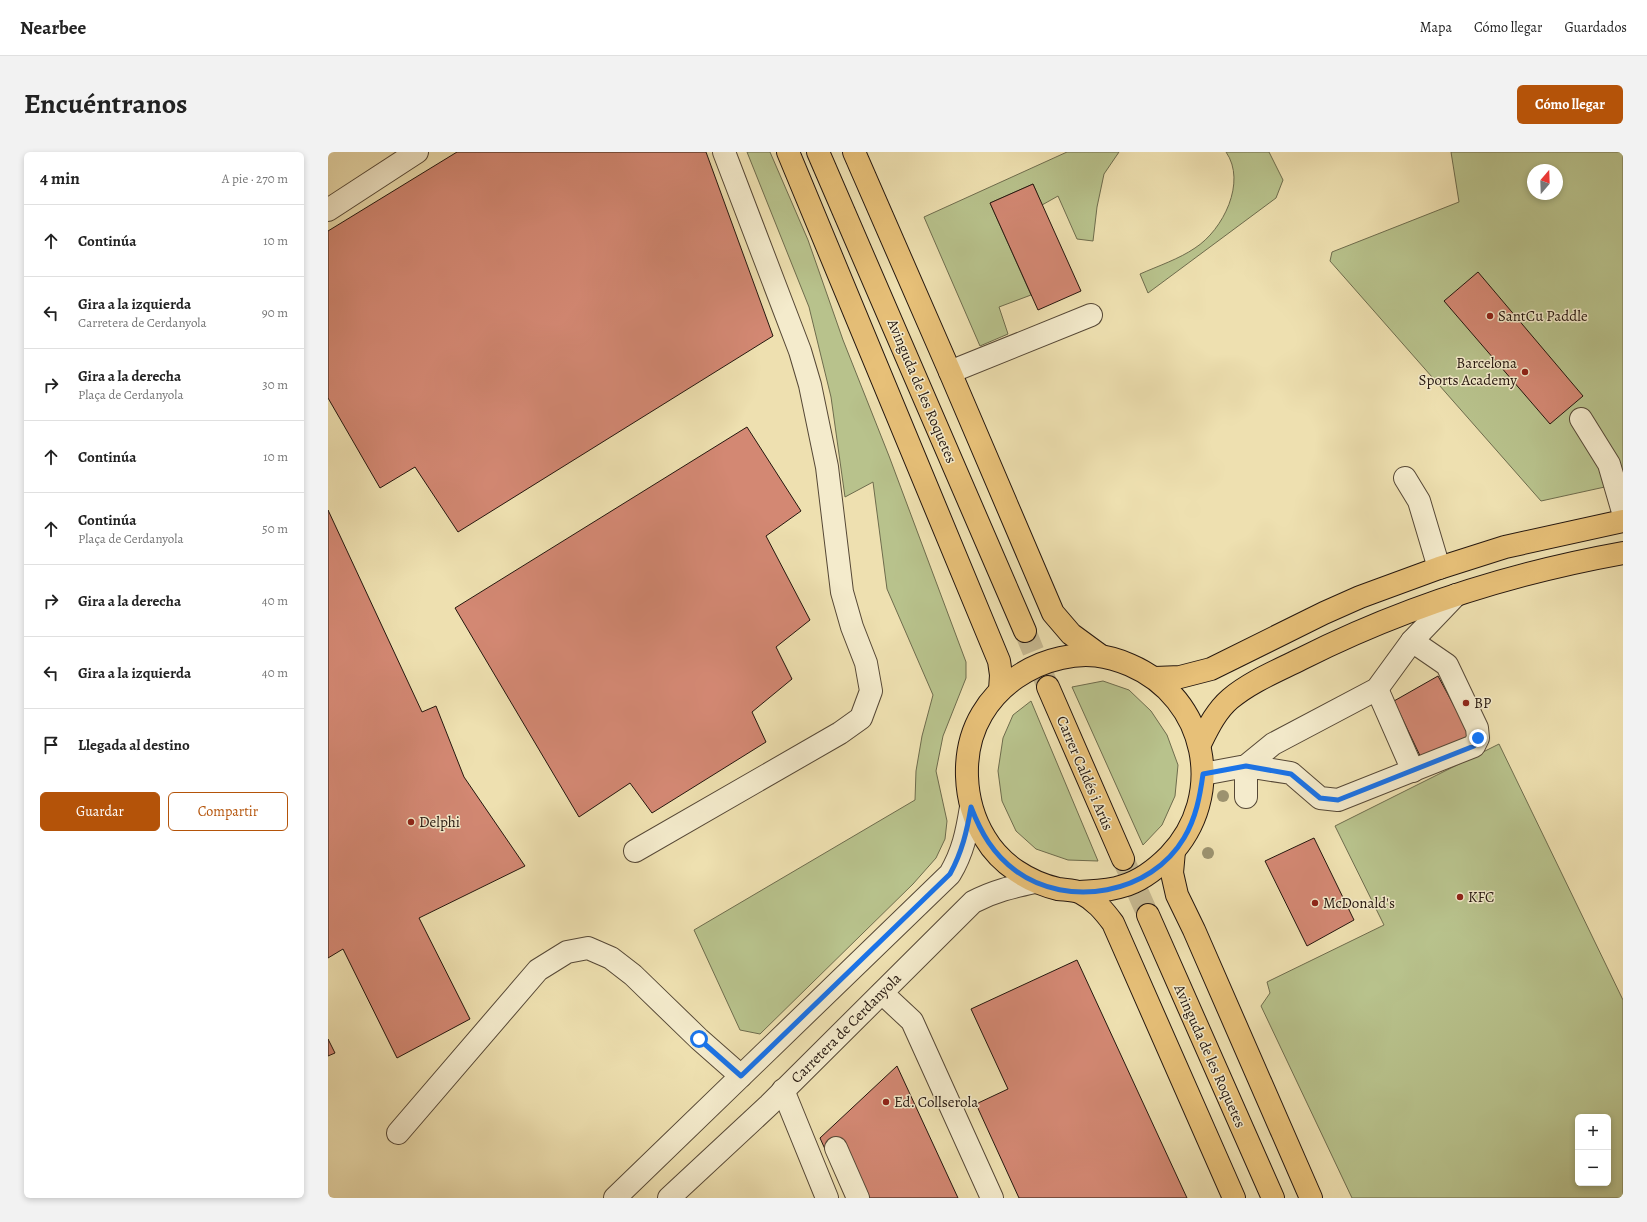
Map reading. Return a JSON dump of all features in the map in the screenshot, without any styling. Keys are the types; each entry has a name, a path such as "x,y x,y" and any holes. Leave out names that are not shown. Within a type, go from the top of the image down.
{"main road":[{"path":"788,152 999,661 1001,675 1000,690"},
{"name":"Avinguda de les Roquetes","path":"818,152 1025,631"},
{"path":"854,152 1053,613 1071,634 1101,656"},
{"path":"1155,678 1180,677 1211,669 1360,597 1440,568 1505,547 1623,521"},
{"path":"1200,744 1211,722 1229,700 1264,678 1337,641 1388,619 1456,595 1545,570 1623,553"},
{"path":"1083,654 1101,656 1123,662 1155,678 1171,693 1184,709 1194,726 1200,744 1203,774 1201,792 1190,827 1174,851 1158,867 1141,878 1124,886 1099,891 1080,892 1060,889 1035,882 1016,871 998,855 986,840 971,807 967,781 967,760 972,739 982,714 1000,690 1018,676 1049,661 1083,654"},
{"name":"Carrer Caldés i Arús","path":"1048,687 1123,859"},
{"path":"1174,851 1172,873 1177,895 1194,930 1311,1198"},
{"path":"1080,892 1099,905 1113,923 1234,1198"},
{"name":"Avinguda de les Roquetes","path":"1148,915 1273,1198"}],"street":[{"path":"328,210 417,152"},
{"path":"635,851 840,733 860,718 871,691 866,663 852,627 842,592 827,467 810,385 800,351 724,152"},
{"path":"950,372 1091,315"},
{"path":"1581,419 1609,464 1623,512"},
{"path":"1405,478 1419,501 1440,568"},
{"path":"1246,766 1273,744 1377,689 1412,641 1456,595"},
{"path":"1203,774 1246,766 1291,774 1320,798 1338,800 1474,746 1478,738 1477,728 1447,665 1412,641"},
{"path":"1377,689 1413,771"},
{"path":"1246,766 1246,797"},
{"path":"615,1198 950,874 959,858 966,835 971,807"},
{"name":"Carretera de Cerdanyola","path":"669,1198 783,1090 973,902 997,891 1035,882"},
{"path":"398,1133 538,970 567,952 588,948 611,958 633,975 699,1039 741,1076"},
{"path":"882,993 912,1021 992,1198"},
{"path":"783,1090 827,1198"},
{"path":"836,1148 858,1198"}],"green space":[{"path":"747,152 770,152 808,240 843,340 889,456 966,662 966,678 943,736 936,771 947,821 945,839 936,858 913,884 760,1034 740,1030 694,930 915,800 916,771 922,736 933,695 887,589 873,482 845,497 831,397 809,307"},
{"path":"1067,152 1119,152 1104,174 1097,207 1093,241 1077,239 1058,196 1042,205 1033,184 990,203 1031,295 999,307 1008,334 980,346 924,217"},
{"path":"1226,152 1269,152 1283,180 1276,198 1148,293 1140,274 1175,259 1195,248 1215,230 1223,218 1233,191 1234,177 1232,164"},
{"name":"Barcelona Sports Academy","path":"1451,152 1623,152 1623,483 1541,501 1330,261 1332,252 1459,202"},
{"path":"1103,681 1129,690 1151,711 1167,735 1178,765 1175,796 1162,825 1143,845 1072,687"},
{"path":"1031,701 1098,861 1068,860 1036,849 1016,831 1002,801 998,771 1003,738 1013,715"},
{"path":"1499,744 1623,1000 1623,1198 1352,1198 1261,1006 1270,993 1267,982 1384,925 1335,826"}],"building":[{"path":"457,152 706,152 773,336 458,532 415,467 380,488 328,398 328,231"},
{"path":"1033,184 1081,291 1038,310 990,203"},
{"path":"1478,272 1583,396 1550,424 1444,301"},
{"path":"747,427 801,511 766,536 810,620 776,647 792,679 752,712 766,742 652,813 630,783 579,817 455,608"},
{"name":"Delphi","path":"328,510 422,712 436,706 464,777 525,866 419,918 470,1019 397,1058 343,949 328,958"},
{"path":"1438,676 1473,741 1423,762 1394,701"},
{"name":"McDonald's","path":"1314,838 1354,920 1307,946 1265,861"},
{"path":"1077,960 1187,1198 1019,1198 976,1104 1008,1089 971,1009"},
{"path":"328,1039 335,1053 328,1056"},
{"name":"Ed. Collserola","path":"897,1066 958,1198 847,1198 820,1138"}],"tunnel":[{"path":"1025,631 1048,687"},
{"path":"1123,859 1148,915"}],"place":[{"name":"SantCu Paddle","path":"1490,316"},
{"name":"Barcelona Sports Academy","path":"1525,372"},
{"name":"BP","path":"1466,703"},
{"name":"Delphi","path":"411,822"},
{"name":"KFC","path":"1460,897"},
{"name":"McDonald's","path":"1315,903"},
{"name":"Ed. Collserola","path":"886,1102"}],"route":[{"path":"699,1039 741,1076 950,874 959,858 966,835 971,807 986,840 998,855 1016,871 1035,882 1060,889 1080,892 1099,891 1124,886 1141,878 1158,867 1174,851 1190,827 1196,812 1201,792 1203,774 1246,766 1291,774 1320,798 1338,800 1474,746 1478,738"}]}
